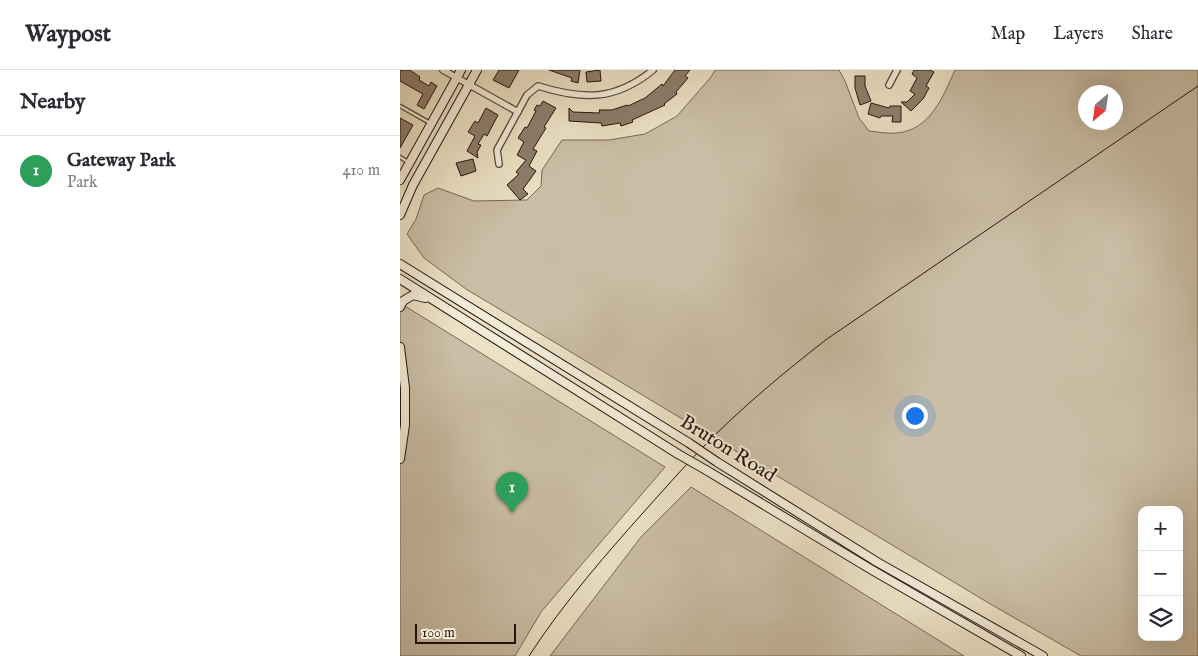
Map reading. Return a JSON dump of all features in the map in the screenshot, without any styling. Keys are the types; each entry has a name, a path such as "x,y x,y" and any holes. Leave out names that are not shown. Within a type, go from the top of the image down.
{"main road":[{"path":"400,180 461,70"},
{"path":"400,215 407,196 421,169 477,70"},
{"path":"409,163 421,169"},
{"name":"Bruton Road","path":"400,264 877,562 1043,656"},
{"name":"Bruton Road","path":"400,279 678,454 1021,656"},
{"path":"400,307 403,301 413,295 434,301"},
{"path":"400,347 405,388 404,425 400,459"},
{"path":"956,619 960,610"}],"street":[{"path":"442,70 518,112"},
{"path":"499,164 497,150 527,95 538,86 570,94 592,95 617,92 639,82 653,70"},
{"path":"889,85 897,70"}],"lane":[{"path":"400,106 431,123"},
{"path":"400,157 409,163"}],"shaded area":[{"path":"715,70 839,70 859,118 869,131 894,133 908,131 927,119 946,91 955,70 1198,70 1198,656 1081,656 992,605 466,289 424,258 407,234 416,219 424,195 438,188 474,201 527,200 541,186 542,170 562,140 609,140 645,134 677,116"},
{"path":"400,303 665,467 541,612 515,656 400,656"},
{"path":"691,487 964,656 550,656 641,537"}],"building":[{"path":"400,70 410,70 420,77 419,80 429,86 431,82 437,86 424,109 417,105 423,94 400,81"},
{"path":"499,70 519,70 509,88 493,80"},
{"path":"549,70 580,70 578,83 571,81 572,78"},
{"path":"600,70 601,81 587,82 586,72"},
{"path":"675,70 690,70 685,76 688,78 676,92 677,94 665,105 632,120 633,122 621,126 620,123 602,126 601,123 569,121 569,108 573,112 600,113 599,110 612,110 628,106 645,98 662,84 663,86"},
{"path":"914,70 930,70 934,72 926,86 929,88 923,99 911,111 901,102 907,102 915,94 910,91 917,78 912,74"},
{"path":"855,76 865,76 865,86 871,101 860,105 855,88"},
{"path":"543,101 556,108 533,149 537,151 529,166 536,171 523,189 528,194 520,200 507,185 519,174 516,172 526,160 517,155 524,142 518,138 525,127 527,128 537,105 540,106"},
{"path":"871,103 889,108 890,106 901,106 901,122 892,122 893,116 881,116 880,118 868,114"},
{"path":"486,108 498,115 487,136 484,134 478,144 481,145 477,152 478,158 467,151 475,136 468,132 475,121 478,123"},
{"path":"400,118 413,125 400,148"},
{"path":"473,159 476,171 461,176 456,163"}],"tram line":[{"path":"529,656 571,597 634,523 701,449 762,392 827,339 1198,86"}],"place":[{"name":"Gateway Park","path":"512,513"}]}
